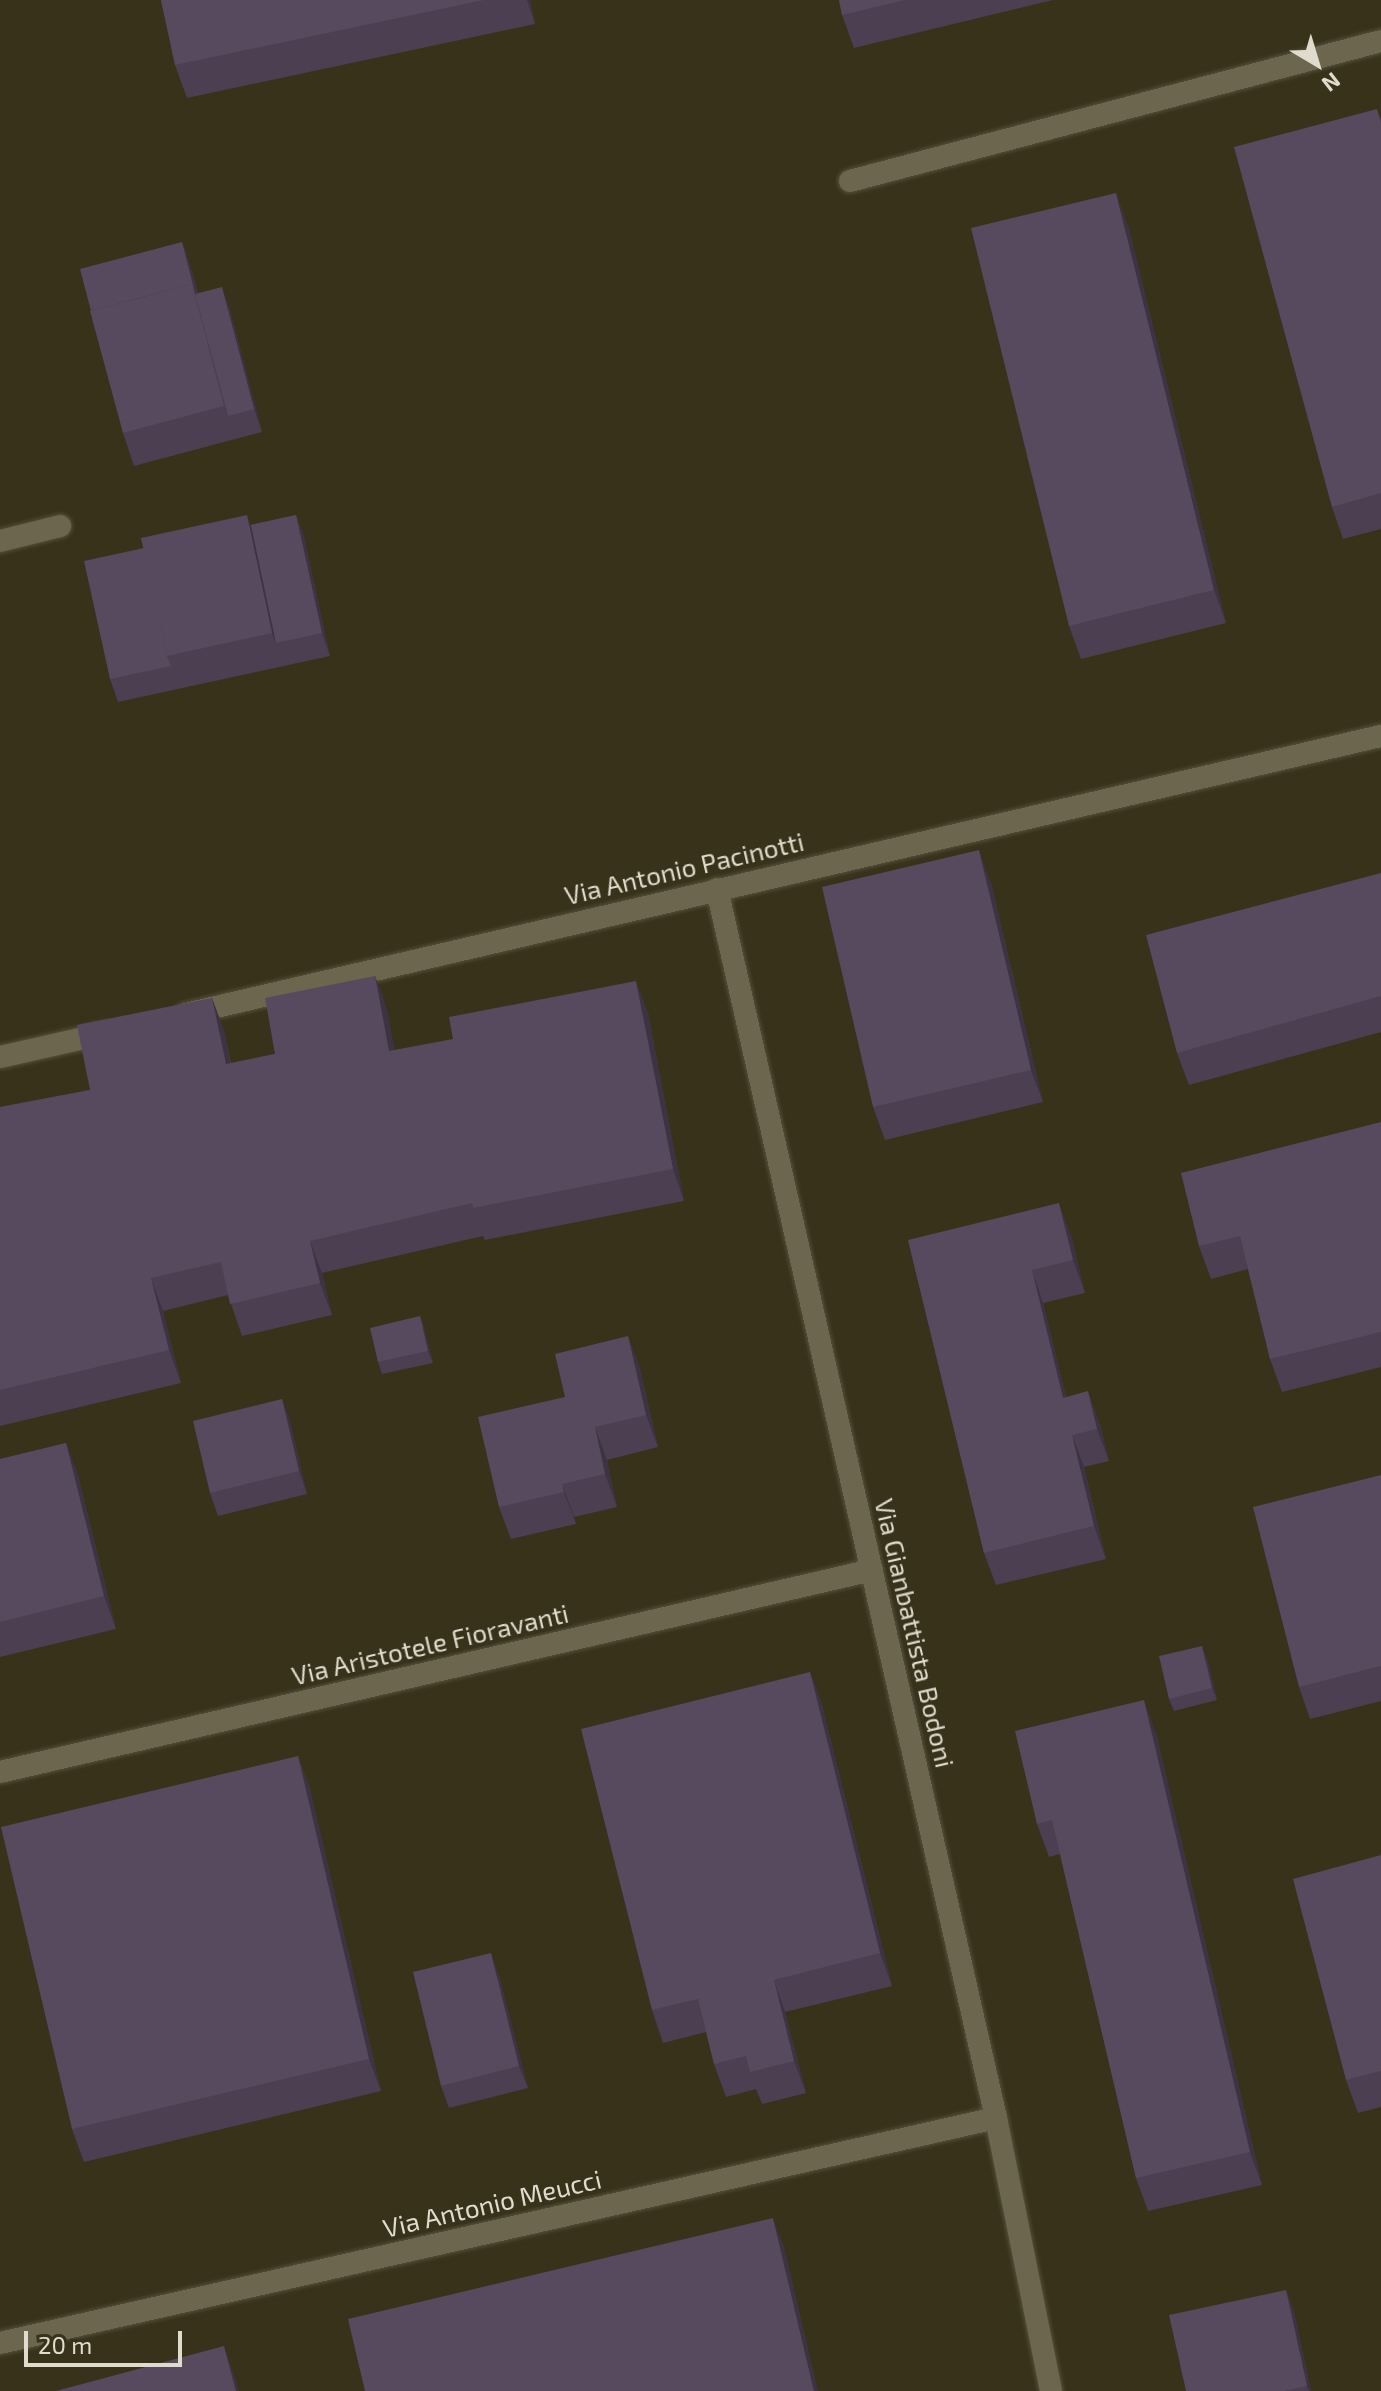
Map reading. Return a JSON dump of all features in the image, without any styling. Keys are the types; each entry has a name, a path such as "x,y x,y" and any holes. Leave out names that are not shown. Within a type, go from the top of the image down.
{"street":[{"path":"850,181 1381,41"},
{"path":"0,541 60,526"},
{"name":"Via Antonio Pacinotti","path":"168,1018 1381,736"},
{"name":"Via Gianbattista Bodoni","path":"717,889 996,2118 1051,2391"},
{"path":"0,1057 122,1029"},
{"name":"Via Aristotele Fioravanti","path":"0,1772 872,1570"},
{"name":"Via Antonio Meucci","path":"0,2343 996,2118"}],"building":[{"path":"161,0 484,0 175,65"},
{"path":"839,0 905,0 842,15"},
{"path":"1377,109 1381,124 1381,493 1332,507 1234,147"},
{"path":"1116,193 1214,590 1069,626 971,228"},
{"path":"182,242 195,294 192,284 91,311 80,269"},
{"path":"192,284 224,406 123,433 90,311"},
{"path":"222,287 254,409 228,416 195,294"},
{"path":"247,515 272,633 167,656 141,538"},
{"path":"296,515 322,633 276,643 251,525"},
{"path":"144,548 171,666 110,679 84,561"},
{"path":"979,850 1031,1070 873,1107 822,887"},
{"path":"1381,873 1381,996 1177,1053 1146,935"},
{"path":"375,976 389,1051 453,1039 449,1017 636,981 673,1169 473,1208 472,1203 310,1241 320,1283 230,1304 221,1262 151,1278 169,1350 0,1390 0,1107 90,1090 77,1025 212,998 226,1064 275,1054 265,998"},
{"path":"1381,1122 1381,1332 1270,1359 1240,1236 1199,1246 1181,1173"},
{"path":"1059,1203 1073,1260 1032,1270 1063,1398 1088,1391 1097,1429 1072,1435 1094,1526 984,1553 908,1240"},
{"path":"420,1316 428,1351 378,1362 370,1328"},
{"path":"628,1336 646,1415 595,1427 605,1474 562,1484 564,1492 499,1507 478,1417 565,1397 555,1354"},
{"path":"282,1399 299,1471 210,1493 193,1421"},
{"path":"66,1443 104,1596 0,1622 0,1459"},
{"path":"1381,1475 1381,1666 1299,1687 1253,1507"},
{"path":"1202,1646 1212,1688 1169,1699 1159,1656"},
{"path":"810,1672 880,1953 774,1980 794,2061 750,2072 746,2056 714,2064 698,1999 652,2010 581,1729"},
{"path":"1144,1700 1250,2152 1136,2178 1052,1820 1037,1824 1015,1731"},
{"path":"298,1756 369,2059 72,2129 1,1827"},
{"path":"1381,1855 1381,2071 1346,2080 1293,1879"},
{"path":"491,1953 519,2066 441,2086 413,1972"},
{"path":"773,2218 814,2391 365,2391 348,2319"},
{"path":"1286,2290 1307,2386 1284,2391 1186,2391 1169,2315"},
{"path":"224,2346 236,2391 56,2391"}]}
